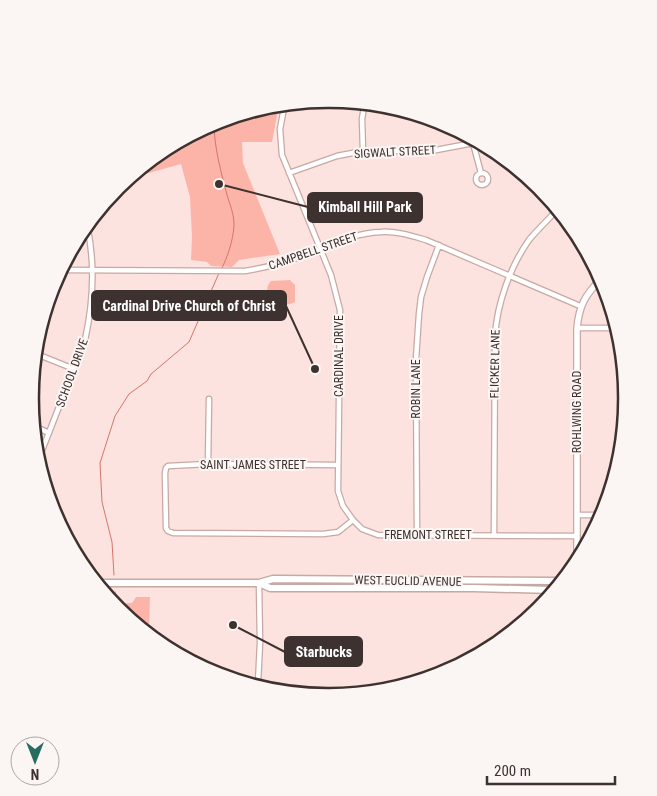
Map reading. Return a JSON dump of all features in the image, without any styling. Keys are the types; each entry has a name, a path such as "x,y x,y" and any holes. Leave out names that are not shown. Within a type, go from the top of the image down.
{"main road":[{"name":"WEST EUCLID AVENUE","path":"106,583 259,583 274,579 552,581"},
{"name":"WEST EUCLID AVENUE","path":"259,583 270,588 545,590"}],"street":[{"path":"363,111 362,119 364,151"},
{"name":"CARDINAL DRIVE","path":"283,112 280,121 282,155 332,275 340,310 338,491 343,506 352,520"},
{"name":"SIGWALT STREET","path":"289,173 332,157 364,151 431,151 468,144"},
{"path":"474,148 481,172"},
{"name":"FLICKER LANE","path":"494,535 495,336 499,308 511,276 529,240 552,215"},
{"name":"CAMPBELL STREET","path":"69,270 245,271 269,267 359,234 382,232 405,234 426,240 580,306"},
{"name":"SCHOOL DRIVE","path":"43,448 85,340 89,321 92,270 89,236"},
{"name":"ROBIN LANE","path":"417,535 416,359 419,314 421,297 439,245"},
{"name":"ROHLWING ROAD","path":"577,546 577,328 580,306 595,285"},
{"path":"577,328 609,328"},
{"path":"42,356 74,369"},
{"path":"208,464 209,399"},
{"path":"40,429 49,432"},
{"name":"SAINT JAMES STREET","path":"338,465 208,464 168,466 165,473 165,525 173,533 328,534 342,530 352,520"},
{"path":"577,515 593,515"},
{"name":"FREMONT STREET","path":"352,520 362,529 378,535 577,536"},
{"path":"258,679 260,643 259,583"}],"shaded area":[{"path":"277,113 272,142 242,142 243,163 280,254 239,260 232,267 211,266 207,262 191,260 190,197 181,164 144,174 168,157 200,138 235,124"},
{"path":"290,280 295,285 295,302 281,306 273,304 268,298 267,289 269,283 271,281"},
{"path":"136,597 150,597 149,626 124,603 132,603"}],"waterway":[{"path":"214,132 218,159 234,221 231,243 221,270"},
{"path":"114,575 112,542 102,502 100,463 115,416 129,394 147,381 151,374 189,342 219,273"}],"place":[{"name":"Kimball Hill Park","path":"219,184"},
{"name":"Cardinal Drive Church of Christ","path":"315,369"},
{"name":"Starbucks","path":"233,625"}]}
